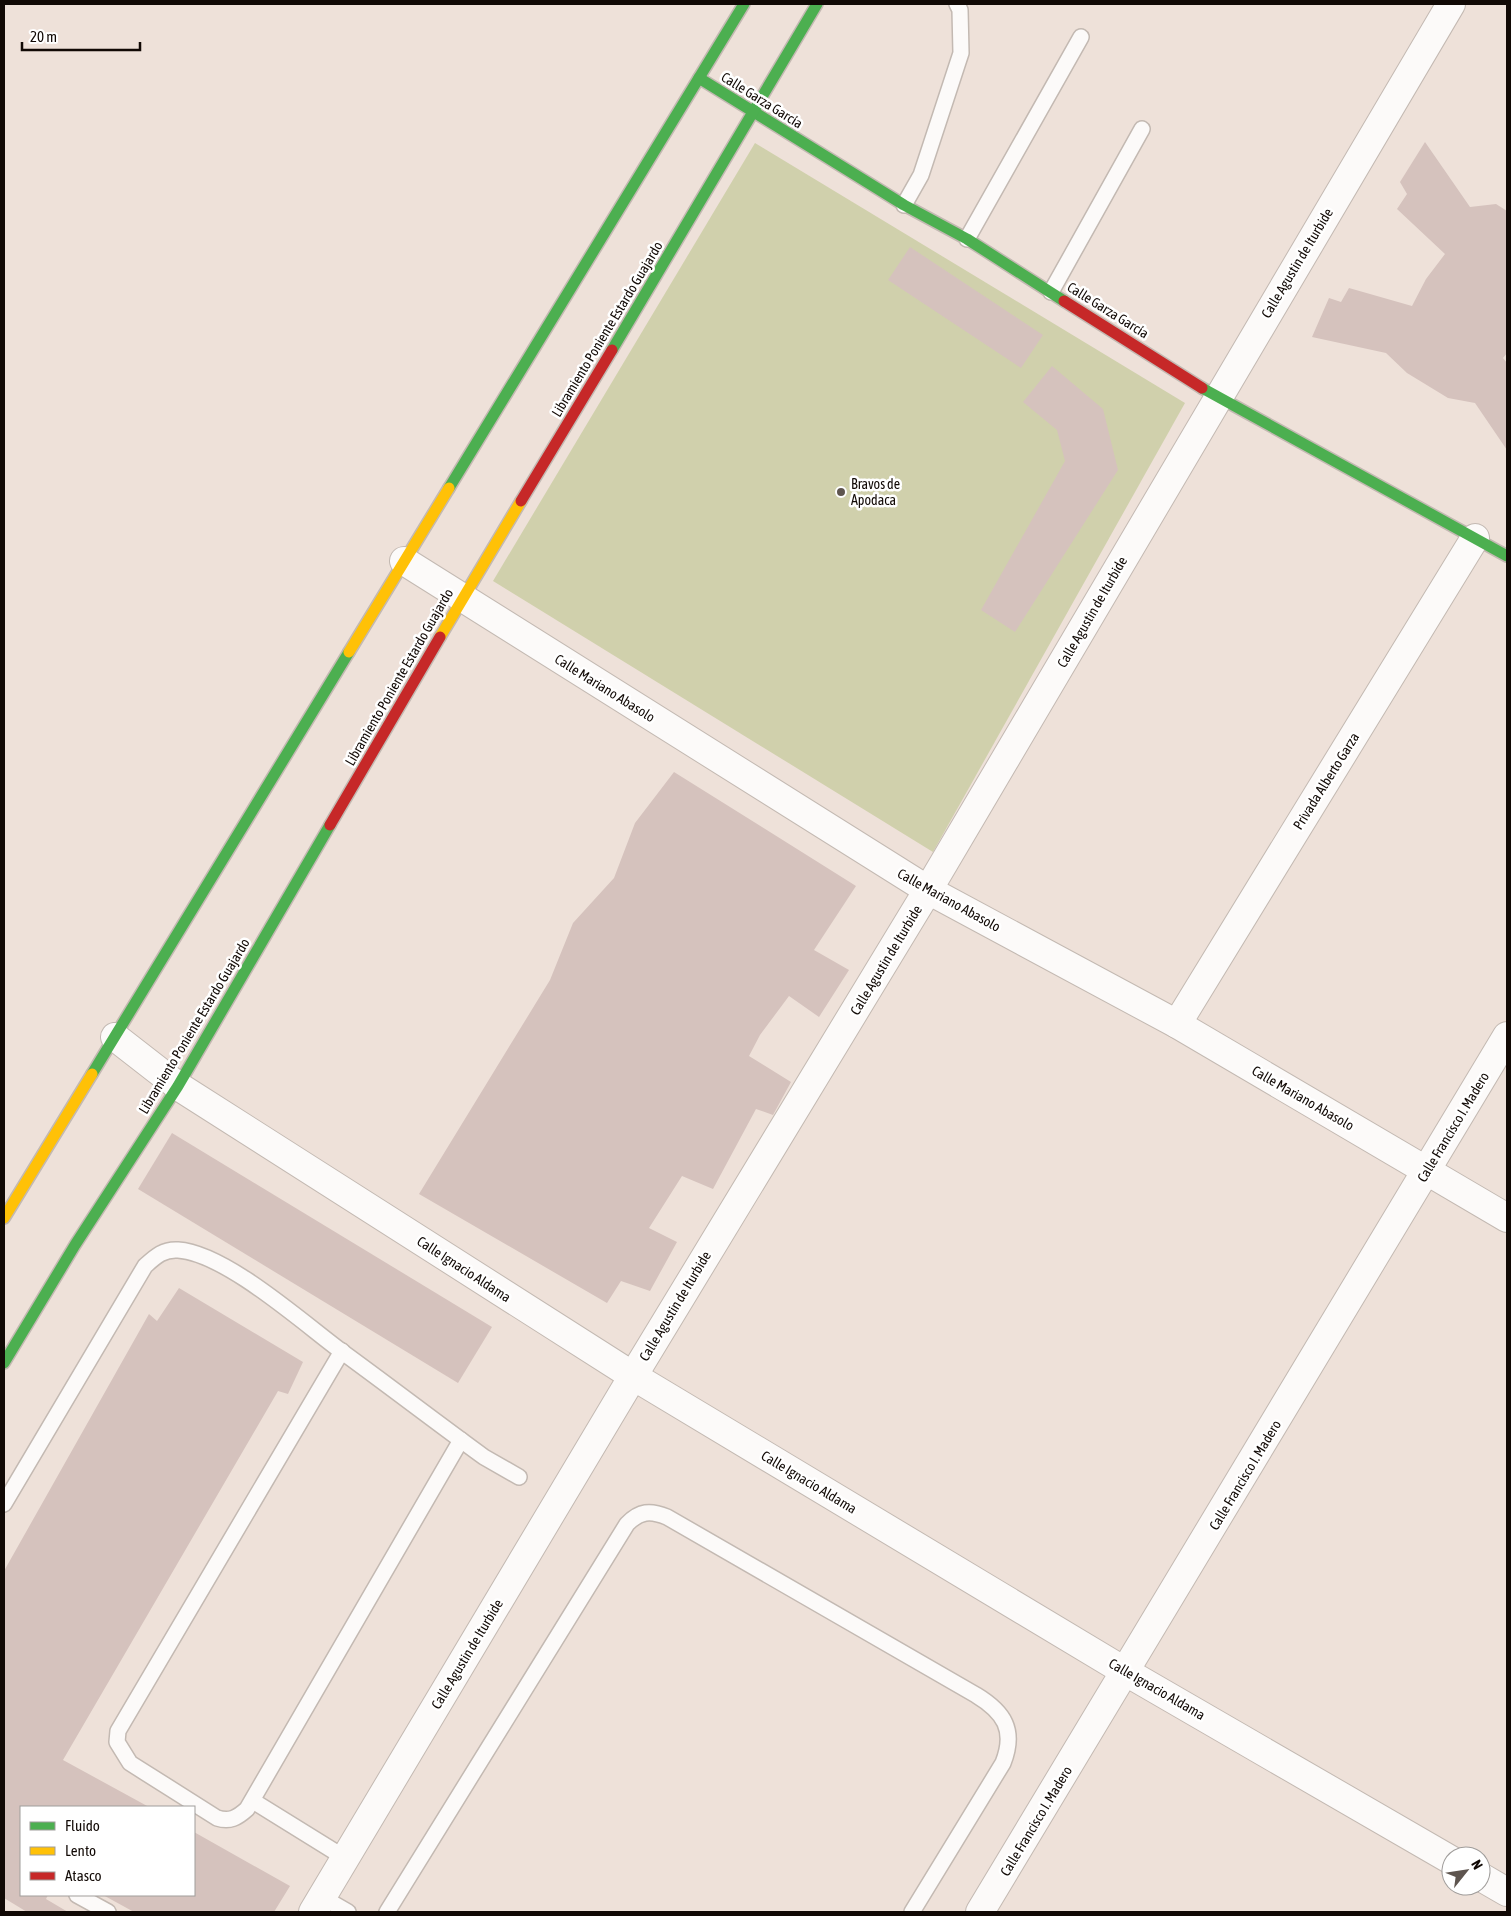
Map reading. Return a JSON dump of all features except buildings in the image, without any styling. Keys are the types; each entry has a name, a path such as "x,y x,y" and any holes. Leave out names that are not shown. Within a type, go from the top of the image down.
{"street":[{"path":"4,1218 744,4"},
{"name":"Libramiento Poniente Estardo Guajardo","path":"4,1363 75,1245 178,1086 462,599 754,114 817,4"},
{"name":"Calle Agustin de Iturbide","path":"317,1904 633,1376 928,890 1451,4"},
{"name":"Calle Garza García","path":"699,78 754,114 904,204 967,239 1217,398 1507,556"},
{"name":"Privada Alberto Garza","path":"1177,1024 1475,538"},
{"name":"Calle Mariano Abasolo","path":"404,561 928,890 1177,1024 1507,1218"},
{"name":"Calle Francisco I. Madero","path":"980,1912 1507,1036"},
{"name":"Calle Ignacio Aldama","path":"115,1037 178,1086 633,1376 1126,1672 1441,1854"},
{"path":"1491,1883 1507,1892"}],"lane":[{"path":"904,204 921,175 962,53 960,10 956,4"},
{"path":"967,239 1081,36"},
{"path":"1051,292 1142,128"},
{"path":"4,1504 145,1266 156,1255 178,1250 215,1262 270,1298 484,1457 519,1477"},
{"path":"342,1351 118,1731 116,1742 130,1764 216,1818 232,1820 240,1816 252,1801 461,1440"},
{"path":"387,1912 627,1524 636,1515 647,1512 667,1517 993,1706 1002,1716 1008,1739 1004,1763 912,1912"},
{"path":"252,1801 345,1858"},
{"path":"79,1896 108,1912"},
{"path":"317,1904 348,1912"}],"green space":[{"name":"Bravos de Apodaca","path":"755,143 1185,403 933,852 493,581"}],"traffic: fast":[{"path":"449,488 744,4"},
{"path":"612,350 817,4"},
{"path":"699,78 904,205 967,239 1064,301"},
{"path":"1202,388 1507,556"},
{"path":"92,1074 349,652"},
{"path":"4,1363 75,1245 178,1086 330,825"}],"traffic: slow":[{"path":"349,652 449,488"},
{"path":"440,637 521,501"},
{"path":"4,1218 92,1074"}],"traffic: jam":[{"path":"1064,301 1202,388"},
{"path":"521,501 612,350"},
{"path":"330,825 440,637"}],"place":[{"name":"Bravos de Apodaca","path":"841,492"}]}
